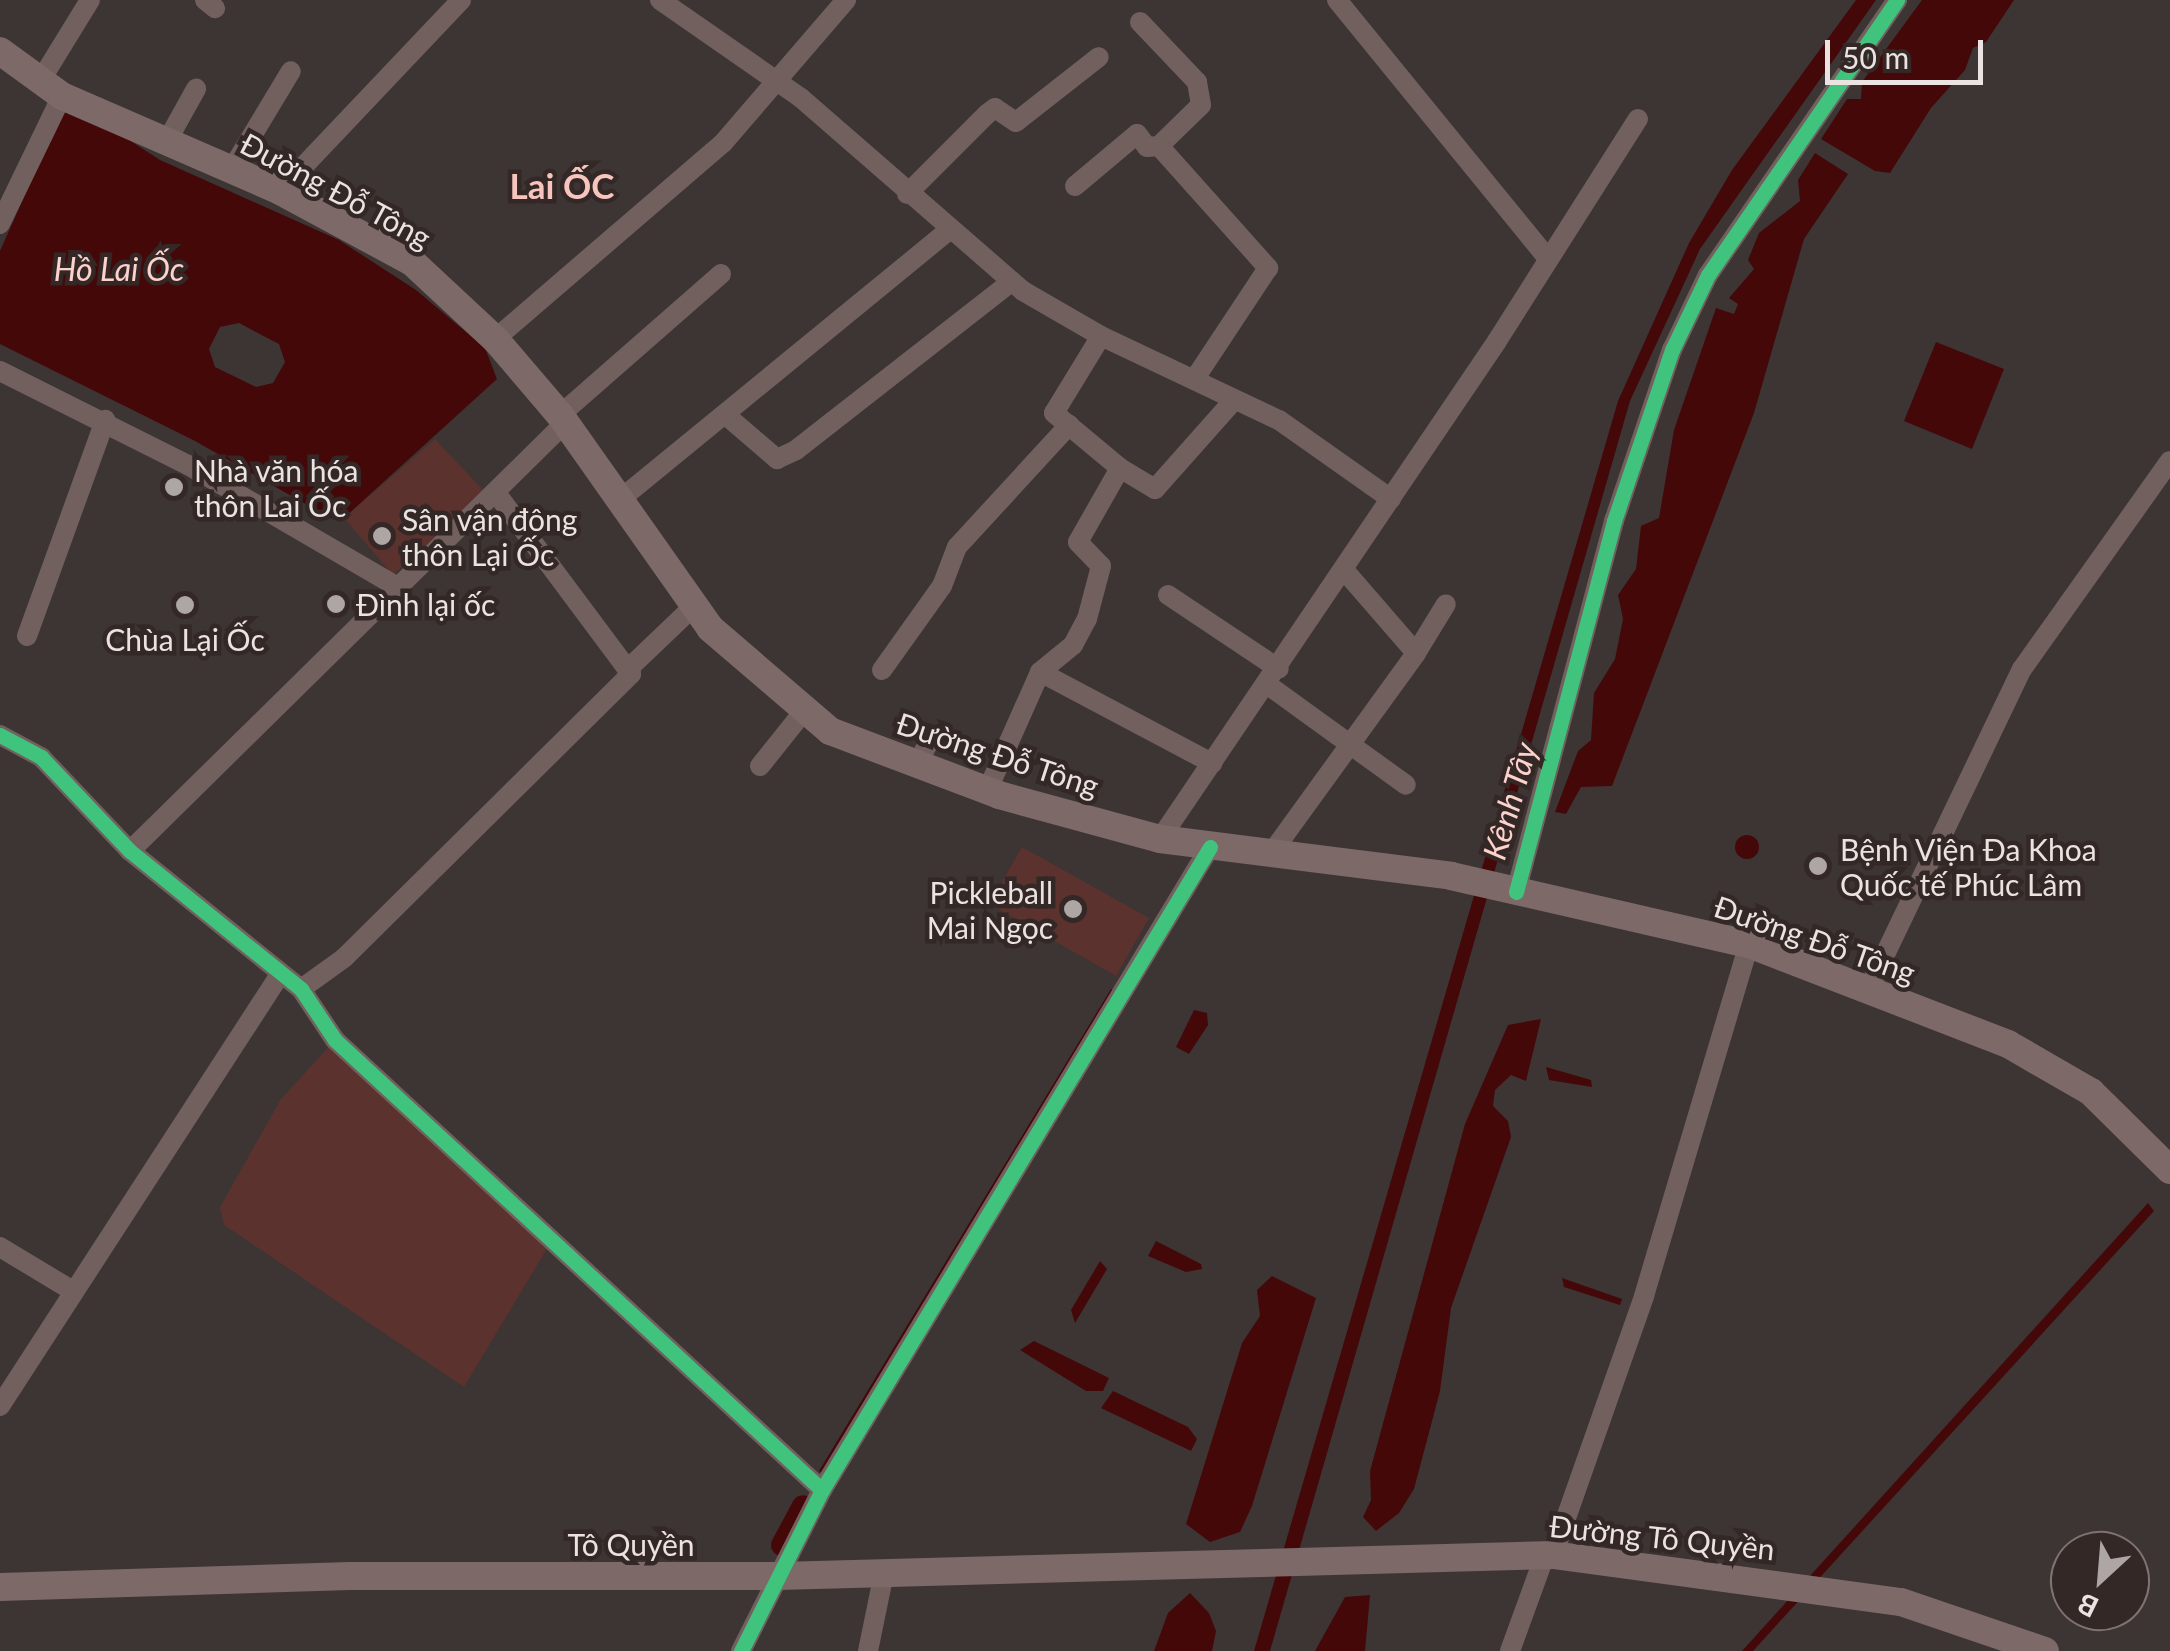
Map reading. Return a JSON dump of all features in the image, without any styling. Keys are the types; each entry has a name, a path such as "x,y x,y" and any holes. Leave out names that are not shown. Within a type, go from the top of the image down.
{"main road":[{"name":"Đường Đỗ Tông","path":"0,51 50,89 232,168 412,262 495,339 563,418 623,497 710,628 830,731 988,789 1160,838 1451,876 1749,944 2008,1044 2091,1092 2170,1170"},
{"name":"Đường Tô Quyền","path":"1262,1562 1549,1555 1821,1587 1902,1602 2046,1651"},
{"name":"Tô Quyền","path":"0,1588 350,1576 779,1576 1262,1562"}],"street":[{"path":"1,220 50,89 90,0"},
{"path":"280,192 461,0"},
{"path":"660,0 779,82 1012,281 1101,336 1279,420 1391,499"},
{"path":"495,339 723,143 846,0"},
{"path":"1337,0 1548,259"},
{"path":"1514,892 1614,521 1672,350 1708,274 1897,0"},
{"path":"1075,186 1137,134 1147,146 1160,146 1201,105 1197,82 1140,22"},
{"path":"907,194 986,114 995,108 1016,122 1099,57"},
{"path":"232,168 291,72"},
{"path":"167,141 196,89"},
{"path":"1160,838 1273,677 1638,119"},
{"path":"1160,146 1268,268 1194,380"},
{"path":"623,497 728,417 949,230"},
{"path":"130,851 496,492 563,418 721,274"},
{"path":"728,417 777,459 796,450 1012,281"},
{"path":"1101,336 1054,412 1120,468 1155,489 1232,401"},
{"path":"0,371 105,420 400,588"},
{"path":"27,636 105,420"},
{"path":"882,670 942,586 957,546 1069,425"},
{"path":"1868,988 2022,669 2170,461"},
{"path":"988,789 1040,672 1073,645 1087,619 1101,566 1078,542 1120,468"},
{"path":"301,989 344,958 630,674 496,492"},
{"path":"1344,570 1416,653"},
{"path":"1168,596 1273,677 1351,746 1406,785"},
{"path":"1270,855 1351,746 1446,604"},
{"path":"627,670 694,606"},
{"path":"1040,672 1212,763"},
{"path":"760,766 804,712"},
{"path":"0,735 41,757 130,851 301,989 335,1040 822,1490"},
{"path":"918,764 931,737"},
{"path":"741,1651 822,1490 1210,847"},
{"path":"1510,1651 1644,1296 1749,944"},
{"path":"0,1406 281,974"},
{"path":"0,1247 73,1291"},
{"path":"868,1651 884,1573"}],"shaded area":[{"path":"435,439 485,492 393,575 344,518"},
{"path":"1022,847 1149,918 1116,976 989,904"},
{"path":"335,1040 551,1242 464,1387 224,1225 220,1207 281,1099"}],"water":[{"name":"Kênh Tây","path":"1856,0 1876,0 1700,249 1630,401 1270,1651 1254,1651 1618,401 1689,243 1732,170"},
{"path":"1922,0 2014,0 1986,42 1973,48 1965,70 1931,108 1890,173 1875,171 1821,139 1847,99 1861,99 1862,82"},
{"name":"Hồ Lai Ốc","path":"67,100 160,160 339,240 416,290 485,348 497,379 344,518 330,518 195,441 0,344 0,251","holes":["239,323 279,344 285,362 273,383 256,387 215,367 209,349 220,327"]},
{"path":"1815,153 1848,174 1804,239 1754,413 1612,786 1581,787 1566,814 1555,812 1578,751 1591,740 1594,693 1615,659 1623,619 1618,595 1636,569 1641,526 1659,518 1674,430 1716,308 1734,314 1738,304 1729,298 1754,269 1748,260 1759,233 1800,201 1798,180"},
{"path":"1936,342 2004,369 1972,449 1904,421"},
{"path":"1742,835 1752,835 1759,847 1752,859 1742,859 1735,852 1735,842"},
{"path":"1113,990 823,1474 819,1471"},
{"path":"1194,1010 1207,1013 1208,1025 1189,1054 1176,1047"},
{"path":"1541,1019 1526,1081 1511,1075 1495,1090 1493,1106 1508,1121 1511,1137 1451,1308 1440,1391 1414,1489 1399,1513 1376,1531 1363,1517 1371,1500 1370,1471 1465,1124 1508,1025"},
{"path":"1546,1067 1591,1080 1592,1087 1549,1080"},
{"path":"2148,1203 2154,1211 1753,1651 1742,1651"},
{"path":"1156,1241 1201,1264 1202,1269 1186,1272 1148,1256"},
{"path":"1100,1261 1107,1269 1075,1323 1071,1310"},
{"path":"1272,1276 1316,1298 1252,1506 1240,1532 1210,1542 1186,1524 1242,1343 1260,1316 1257,1290"},
{"path":"1562,1278 1622,1299 1620,1305 1564,1287"},
{"path":"1034,1341 1109,1378 1103,1391 1086,1391 1020,1350"},
{"path":"1113,1391 1188,1427 1197,1439 1191,1451 1101,1408"},
{"path":"1190,1593 1209,1613 1216,1631 1212,1651 1154,1651 1168,1613"},
{"path":"1370,1595 1365,1651 1315,1651 1345,1597"}],"waterway":[{"path":"782,1545 803,1506"}],"cycle path":[{"path":"1516,892 1614,521 1672,350 1708,275 1897,0"},
{"path":"0,735 41,757 130,851 301,989 335,1040 822,1490"},
{"path":"741,1651 822,1490 1210,847"}],"place":[{"name":"Nhà văn hóa thôn Lai Ốc","path":"174,487"},
{"name":"Sân vận động thôn Lại Ốc","path":"382,536"},
{"name":"Đình lại ốc","path":"336,604"},
{"name":"Chùa Lại Ốc","path":"185,605"},
{"name":"Bệnh Viện Đa Khoa Quốc tế Phúc Lâm","path":"1818,866"},
{"name":"Pickleball Mai Ngọc","path":"1073,909"}],"district":[{"name":"Lai ỐC","path":"562,185"}]}
